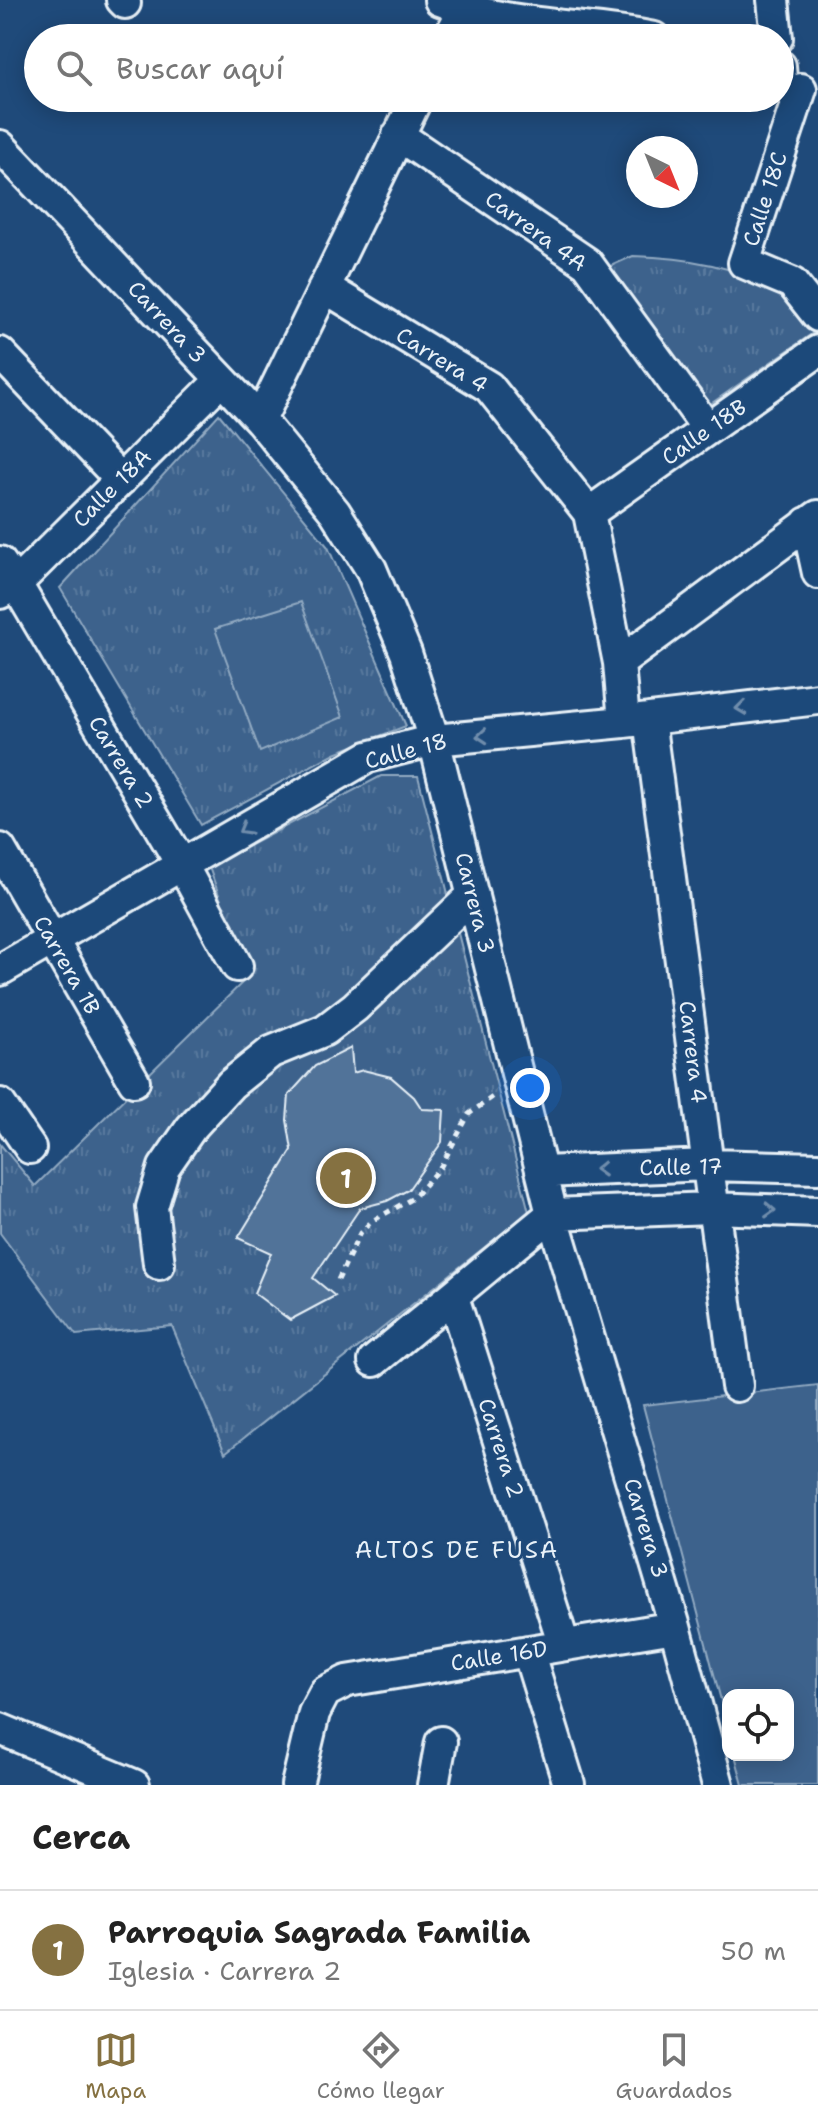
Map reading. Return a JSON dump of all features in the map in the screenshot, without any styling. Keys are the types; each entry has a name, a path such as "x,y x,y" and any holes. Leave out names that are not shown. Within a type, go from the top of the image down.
{"street":[{"path":"773,0 776,24"},
{"path":"452,5 552,24"},
{"path":"260,420 410,112"},
{"name":"Calle 18C","path":"784,112 744,263 792,283 818,316"},
{"name":"Carrera 4A","path":"398,135 587,263 708,429"},
{"name":"Carrera 3","path":"0,146 260,420 335,512 371,569 406,653 434,740 552,1214 675,1627 718,1785"},
{"name":"Carrera 4","path":"324,287 489,387 589,513 619,663 636,720 708,1165 737,1386"},
{"name":"Calle 18B","path":"589,513 818,351"},
{"path":"0,353 121,480"},
{"name":"Calle 18A","path":"5,580 121,480 221,380"},
{"path":"619,663 813,520"},
{"path":"813,520 818,573"},
{"name":"Carrera 2","path":"5,580 182,865 237,966"},
{"name":"Calle 18","path":"0,970 368,757 434,740 818,699"},
{"name":"Carrera 1B","path":"0,849 134,1081"},
{"path":"159,1264 152,1207 164,1167 191,1128 231,1084 271,1052 325,1030 355,1007 473,895"},
{"path":"0,1104 30,1148"},
{"name":"Calle 17","path":"543,1172 708,1165 818,1168"},
{"name":"Calle 17","path":"552,1214 712,1208 818,1212"},
{"path":"374,1361 552,1214"},
{"name":"Carrera 2","path":"453,1297 564,1645"},
{"name":"Calle 16D","path":"297,1785 314,1713 325,1692 347,1681 675,1627"},
{"path":"528,1651 569,1784"},
{"path":"0,1729 134,1785"},
{"path":"433,1785 441,1742"}],"path":[{"path":"338,1280 360,1233 372,1221 413,1198 441,1166 469,1114 499,1092 522,1087"}],"green space":[{"path":"633,256 710,264 748,276 782,294 813,333 709,405 604,269"},
{"path":"219,414 328,547 406,726 335,753 201,825 60,588"},
{"path":"301,602 343,717 260,752 215,629"},
{"path":"381,776 418,776 529,1212 225,1453 172,1326 76,1335 0,1233 0,1144 35,1186 248,977 209,867"},
{"path":"818,1385 818,1785 743,1785 737,1761 794,1761 794,1689 722,1689 722,1704 643,1405"}],"building":[{"path":"351,1048 353,1073 363,1070 391,1077 414,1097 422,1109 444,1110 442,1142 408,1190 387,1201 360,1208 313,1278 335,1296 290,1320 254,1293 271,1253 238,1238 292,1150 287,1120 289,1095 315,1066"}],"place":[{"name":"Parroquia Sagrada Familia","path":"346,1178"}],"district":[{"name":"ALTOS DE FUSA","path":"457,1550"}]}
